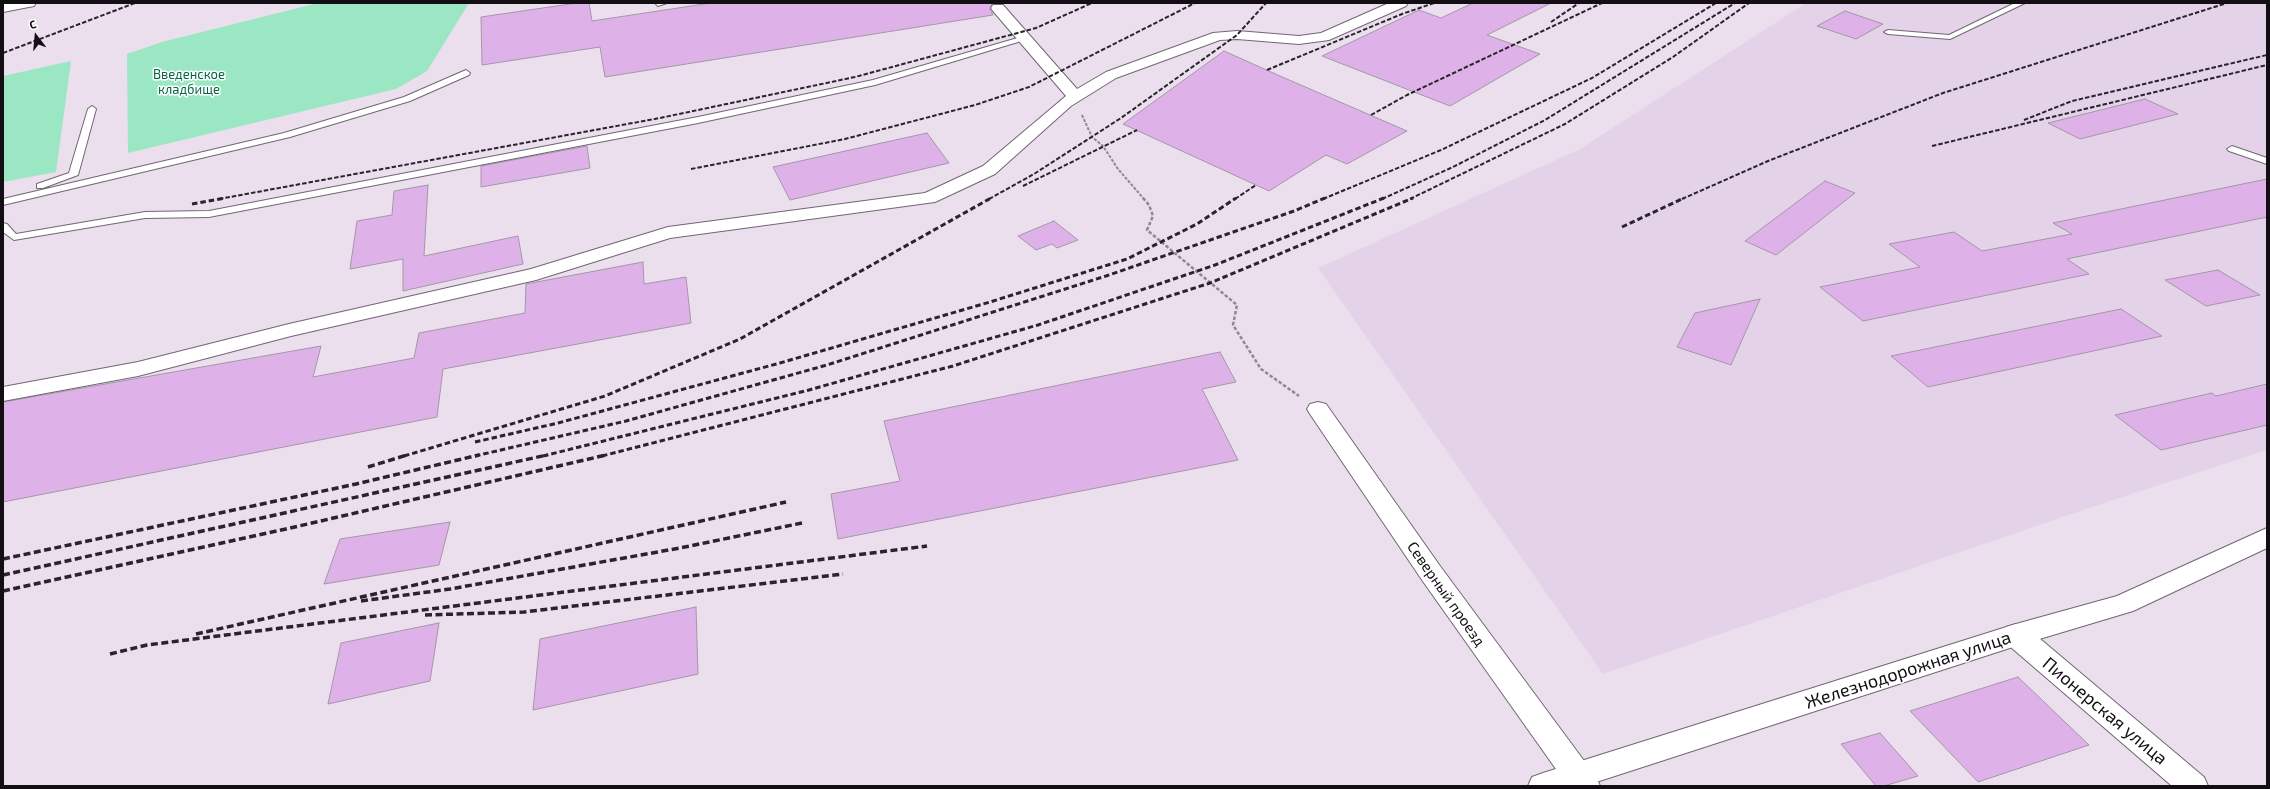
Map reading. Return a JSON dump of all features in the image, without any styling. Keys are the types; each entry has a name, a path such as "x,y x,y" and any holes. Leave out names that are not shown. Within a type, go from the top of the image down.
{"street":[{"path":"3,8 28,3"},
{"path":"3,394 138,369 289,330 536,274 668,233 929,198 989,170 1065,103 1111,75 1218,36 1237,35 1299,40 1324,37 1401,3"},
{"path":"998,8 1074,97"},
{"name":"Северный проезд","path":"1318,409 1435,580 1581,781"},
{"name":"Железнодорожная улица","path":"1543,786 1581,781 2016,635 2124,604 2267,537"},
{"name":"Пионерская улица","path":"2016,635 2193,786"}],"lane":[{"path":"1888,32 1950,37 2021,3"},
{"path":"3,226 14,237 145,215 209,214 566,144 698,120 875,82 1024,39"},
{"path":"3,202 287,135 407,99 466,73"},
{"path":"3,198 73,175 92,109"},
{"path":"2232,149 2267,161"}],"path":[{"path":"1074,97 1092,137 1103,146 1118,169 1149,205 1153,216 1147,230 1237,305 1233,325 1261,369 1318,409"}],"shaded area":[{"path":"1806,3 2267,3 2267,450 2098,505 1603,674 1318,268 1580,149"}],"green space":[{"name":"Введенское кладбище","path":"318,3 469,3 427,71 396,89 128,153 127,54 162,42"},
{"path":"71,61 56,172 3,182 3,76"}],"building":[{"path":"577,3 589,3 592,21 711,3 992,3 990,9 993,15 605,77 600,47 482,65 481,17"},
{"path":"1473,3 1551,3 1487,35 1540,54 1450,106 1322,56 1419,10 1441,18"},
{"path":"1845,11 1883,24 1856,39 1817,26"},
{"path":"1224,51 1407,131 1347,164 1326,155 1269,191 1123,124"},
{"path":"2145,99 2178,114 2080,139 2048,123"},
{"path":"927,133 949,163 790,200 773,167"},
{"path":"587,146 590,168 481,187 481,166"},
{"path":"2267,179 2267,217 2067,259 2089,274 1863,321 1820,287 1920,267 1889,244 1954,232 1982,251 2072,234 2053,223"},
{"path":"1825,181 1855,193 1776,255 1745,241"},
{"path":"428,185 424,256 518,236 523,264 403,291 403,259 350,269 357,221 392,215 394,191"},
{"path":"1054,221 1078,240 1057,248 1052,244 1036,250 1018,236"},
{"path":"643,262 644,284 686,277 691,323 443,369 437,417 3,502 3,402 321,346 313,377 414,358 419,333 525,313 526,284"},
{"path":"2218,270 2260,295 2206,306 2165,280"},
{"path":"1760,299 1731,365 1677,347 1695,313"},
{"path":"2121,309 2162,336 1928,387 1891,356"},
{"path":"1220,352 1236,382 1202,389 1238,460 838,539 831,494 900,481 884,421"},
{"path":"2267,384 2267,425 2161,450 2115,415 2212,393 2216,396"},
{"path":"450,522 439,565 324,584 340,539"},
{"path":"696,607 698,674 533,710 540,639"},
{"path":"439,623 430,681 328,704 341,643"},
{"path":"2018,677 2089,745 1978,782 1910,711"},
{"path":"1880,733 1918,776 1884,786 1876,786 1841,744"}],"railway":[{"path":"3,53 135,3"},
{"path":"219,199 660,118 855,77 1036,28 1092,3"},
{"path":"691,169 845,139 975,105 1029,87 1195,3"},
{"path":"989,199 1034,174 1121,118 1237,35 1266,3"},
{"path":"1267,70 1402,14 1434,3"},
{"path":"1551,22 1579,3"},
{"path":"1371,115 1407,95 1602,3"},
{"path":"1323,199 1441,150 1592,78 1716,3"},
{"path":"1382,199 1453,167 1545,120 1735,3"},
{"path":"1410,199 1565,124 1673,57 1749,3"},
{"path":"1682,199 1768,161 1943,93 2227,3"},
{"path":"2024,120 2072,101 2267,55"},
{"path":"1932,146 2267,65"},
{"path":"1023,186 1137,130"},
{"path":"1235,199 1256,185"},
{"path":"192,204 225,198"},
{"path":"404,456 605,396 740,339 991,198"},
{"path":"475,442 558,423 780,363 990,302 1127,259 1197,224 1236,198"},
{"path":"475,456 626,421 827,365 1106,276 1294,211 1325,198"},
{"path":"543,456 809,390 1038,325 1215,265 1384,198"},
{"path":"605,455 953,366 1210,283 1413,198"},
{"path":"1622,227 1684,198"},
{"path":"368,467 407,455"},
{"path":"3,559 356,484 479,455"},
{"path":"3,575 547,455"},
{"path":"3,591 286,529 605,455"},
{"path":"196,634 786,502"},
{"path":"361,601 450,589 680,548 802,523"},
{"path":"110,654 147,645 927,546"},
{"path":"425,615 524,612 843,574"}]}
